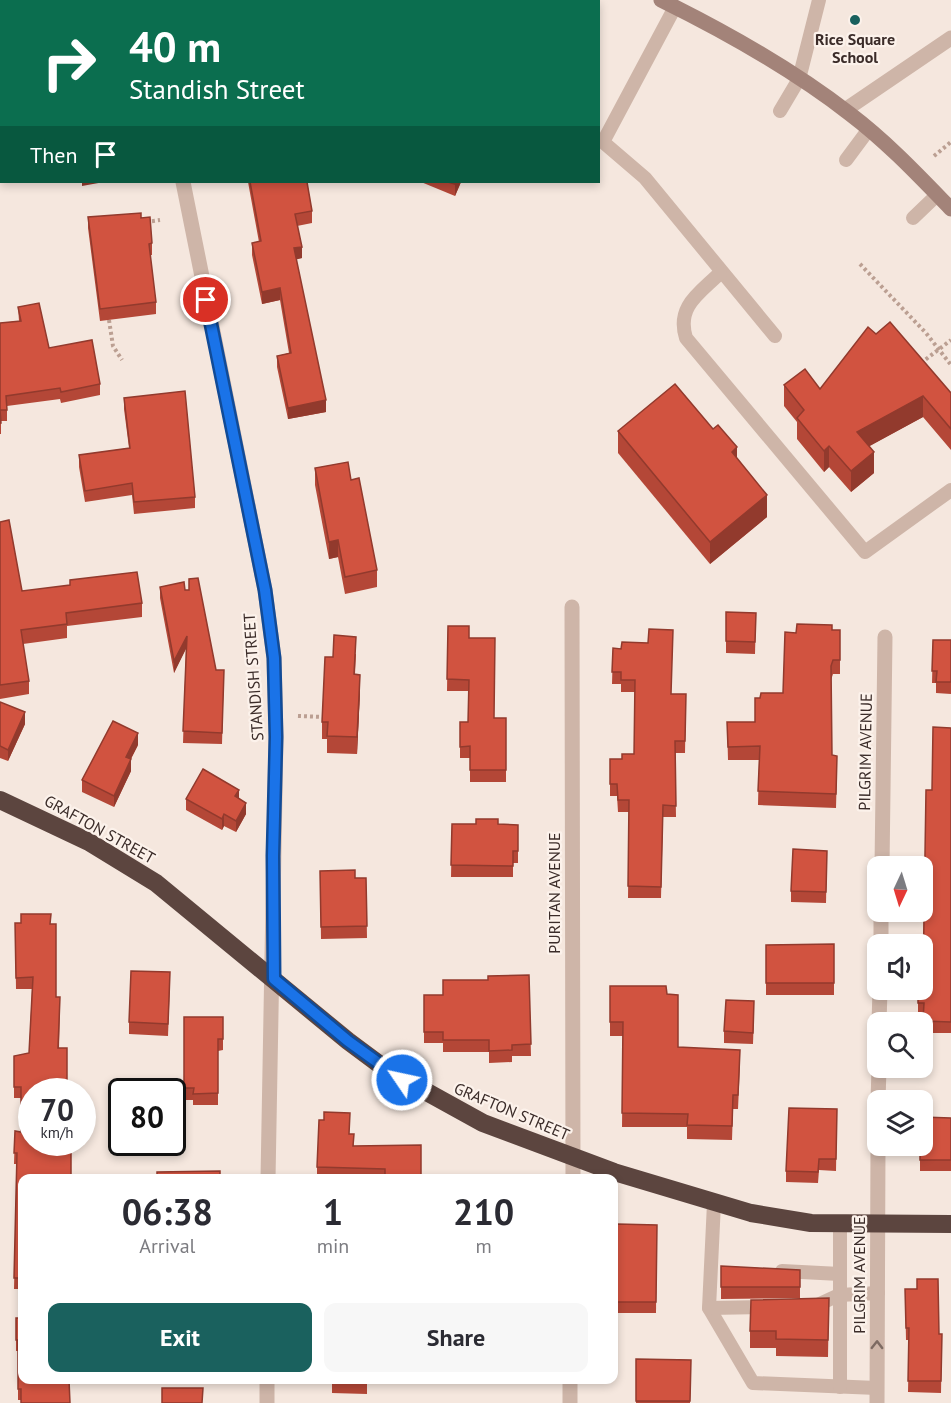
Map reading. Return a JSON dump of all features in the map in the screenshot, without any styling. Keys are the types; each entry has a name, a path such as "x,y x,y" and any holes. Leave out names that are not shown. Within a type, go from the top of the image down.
{"highway":[{"name":"GRAFTON STREET","path":"0,800 81,838 132,866 171,895 348,1041 418,1089 483,1123 574,1158 714,1203 770,1216 811,1223 951,1224"}],"main road":[{"path":"661,0 799,79 845,110 869,129 951,209"}],"street":[{"path":"845,110 951,38"},
{"name":"STANDISH STREET","path":"183,183 265,590 274,658 276,737 273,856 274,979 268,1174"},
{"name":"PURITAN AVENUE","path":"572,607 573,1174"},
{"name":"PILGRIM AVENUE","path":"882,856 885,637"},
{"name":"PILGRIM AVENUE","path":"877,1395 878,1156"},
{"path":"267,1384 267,1403"},
{"path":"570,1384 570,1403"}],"lane":[{"path":"780,111 799,79 819,0"},
{"path":"675,7 603,142 645,178 720,273 775,336"},
{"path":"846,160 869,129"},
{"path":"913,218 937,195"},
{"path":"720,273 687,305 682,318 686,338 865,552 951,490"},
{"path":"714,1203 716,1268 709,1308 753,1383 840,1387 877,1395"},
{"path":"840,1224 840,1387"},
{"path":"769,1270 840,1274"},
{"path":"709,1308 817,1307 839,1295 878,1293"}],"path":[{"path":"934,156 951,142"},
{"path":"145,222 160,220"},
{"path":"860,264 951,364"},
{"path":"109,320 113,346 122,360"},
{"path":"913,370 951,340"},
{"path":"298,716 323,717"}],"building":[{"path":"250,183 307,183 312,211 295,214 302,247 294,248 326,400 288,408 277,356 291,353 280,288 262,292 252,243 261,241"},
{"path":"141,213 141,218 150,217 152,243 149,244 156,302 100,309 88,217"},
{"path":"39,303 49,348 92,340 100,384 61,392 60,388 6,396 7,410 0,410 0,323 21,321 18,307"},
{"path":"890,322 951,393 951,429 923,396 857,432 874,452 851,471 829,446 824,451 797,418 804,410 784,385 805,369 820,389 868,327 876,334"},
{"path":"675,384 713,429 718,425 737,447 732,452 767,495 710,542 618,431"},
{"path":"185,391 195,497 134,502 132,483 85,491 79,455 130,448 124,398"},
{"path":"348,462 351,480 359,478 377,570 345,577 338,540 329,542 315,468"},
{"path":"9,520 22,591 70,585 70,580 137,572 142,603 66,613 67,624 21,630 29,681 0,685 0,522"},
{"path":"198,578 216,670 224,670 222,733 183,731 187,636 174,661 160,587 184,582 185,590 189,590 189,579"},
{"path":"726,612 756,613 755,642 726,641"},
{"path":"797,624 832,625 832,630 840,630 840,660 833,660 831,666 832,755 837,756 836,794 758,791 760,746 728,747 727,722 755,722 755,698 760,698 761,693 783,693 785,632 796,633"},
{"path":"448,626 469,626 469,638 495,638 494,718 506,718 506,770 470,770 470,746 460,747 460,722 468,722 469,680 447,679"},
{"path":"649,629 673,630 671,694 686,694 685,741 675,741 676,806 663,805 661,887 628,886 629,800 618,800 617,784 610,784 610,759 622,759 622,754 634,754 635,680 621,680 621,672 612,672 613,648 621,649 622,642 648,643"},
{"path":"334,635 356,637 354,674 360,675 357,737 327,736 328,722 322,722 325,657 333,657"},
{"path":"933,640 951,640 951,682 936,682 937,671 932,671"},
{"path":"0,702 25,712 8,750 0,746"},
{"path":"113,721 138,733 126,757 131,759 114,796 82,780"},
{"path":"933,727 951,728 951,1022 933,1021 933,1012 924,1012 924,1003 918,1003 918,1000 933,1000 933,934 924,934 924,922 933,922 933,856 925,856 926,790 932,790"},
{"path":"203,769 239,790 235,796 246,803 236,821 224,814 222,819 186,799"},
{"path":"476,819 498,819 498,824 518,825 518,851 513,851 513,866 451,865 452,824 476,824"},
{"path":"793,849 827,851 826,892 791,891"},
{"path":"355,870 355,878 366,878 367,926 321,927 320,871"},
{"path":"21,914 51,914 50,924 56,924 56,997 60,997 58,1048 67,1048 67,1078 18,1078 18,1087 14,1087 14,1056 29,1053 33,977 16,978 15,923 21,923"},
{"path":"834,944 834,983 766,983 766,945"},
{"path":"131,971 170,972 168,1024 129,1022"},
{"path":"529,975 531,1044 512,1045 512,1050 489,1051 489,1040 443,1040 443,1032 424,1032 424,995 443,995 443,980 488,980 488,976"},
{"path":"610,986 666,986 667,994 678,995 678,1047 740,1050 738,1095 733,1095 732,1126 687,1125 688,1114 622,1113 623,1022 610,1022"},
{"path":"726,1000 754,1001 753,1033 724,1031"},
{"path":"184,1017 223,1017 223,1039 218,1039 218,1093 193,1094 194,1088 186,1088 186,1078 184,1078"},
{"path":"789,1108 837,1109 836,1159 819,1159 818,1172 786,1171"},
{"path":"324,1112 350,1113 349,1134 354,1134 353,1146 421,1145 421,1174 385,1174 385,1169 317,1167 319,1120 324,1120"},
{"path":"933,1117 951,1118 951,1160 920,1160 920,1156 933,1156"},
{"path":"15,1131 18,1132 18,1156 71,1156 71,1174 18,1174 18,1278 14,1278 17,1153 14,1153"},
{"path":"220,1171 220,1174 157,1174 157,1172"},
{"path":"618,1224 657,1225 656,1302 618,1302"},
{"path":"721,1266 800,1270 800,1287 721,1287"},
{"path":"917,1279 938,1279 939,1334 942,1334 941,1381 908,1381 909,1328 906,1328 905,1289 917,1289"},
{"path":"829,1298 828,1340 776,1339 776,1331 750,1331 751,1300"},
{"path":"16,1318 18,1318 18,1340 16,1340"},
{"path":"636,1359 691,1360 690,1401 636,1401"},
{"path":"18,1384 69,1384 70,1403 21,1403 21,1389 18,1389"},
{"path":"162,1388 203,1388 202,1403 162,1403"}],"place":[{"name":"Rice Square School","path":"855,20"}],"route":[{"path":"206,300 265,590 274,658 276,737 273,856 274,979 348,1041 402,1080"}]}
